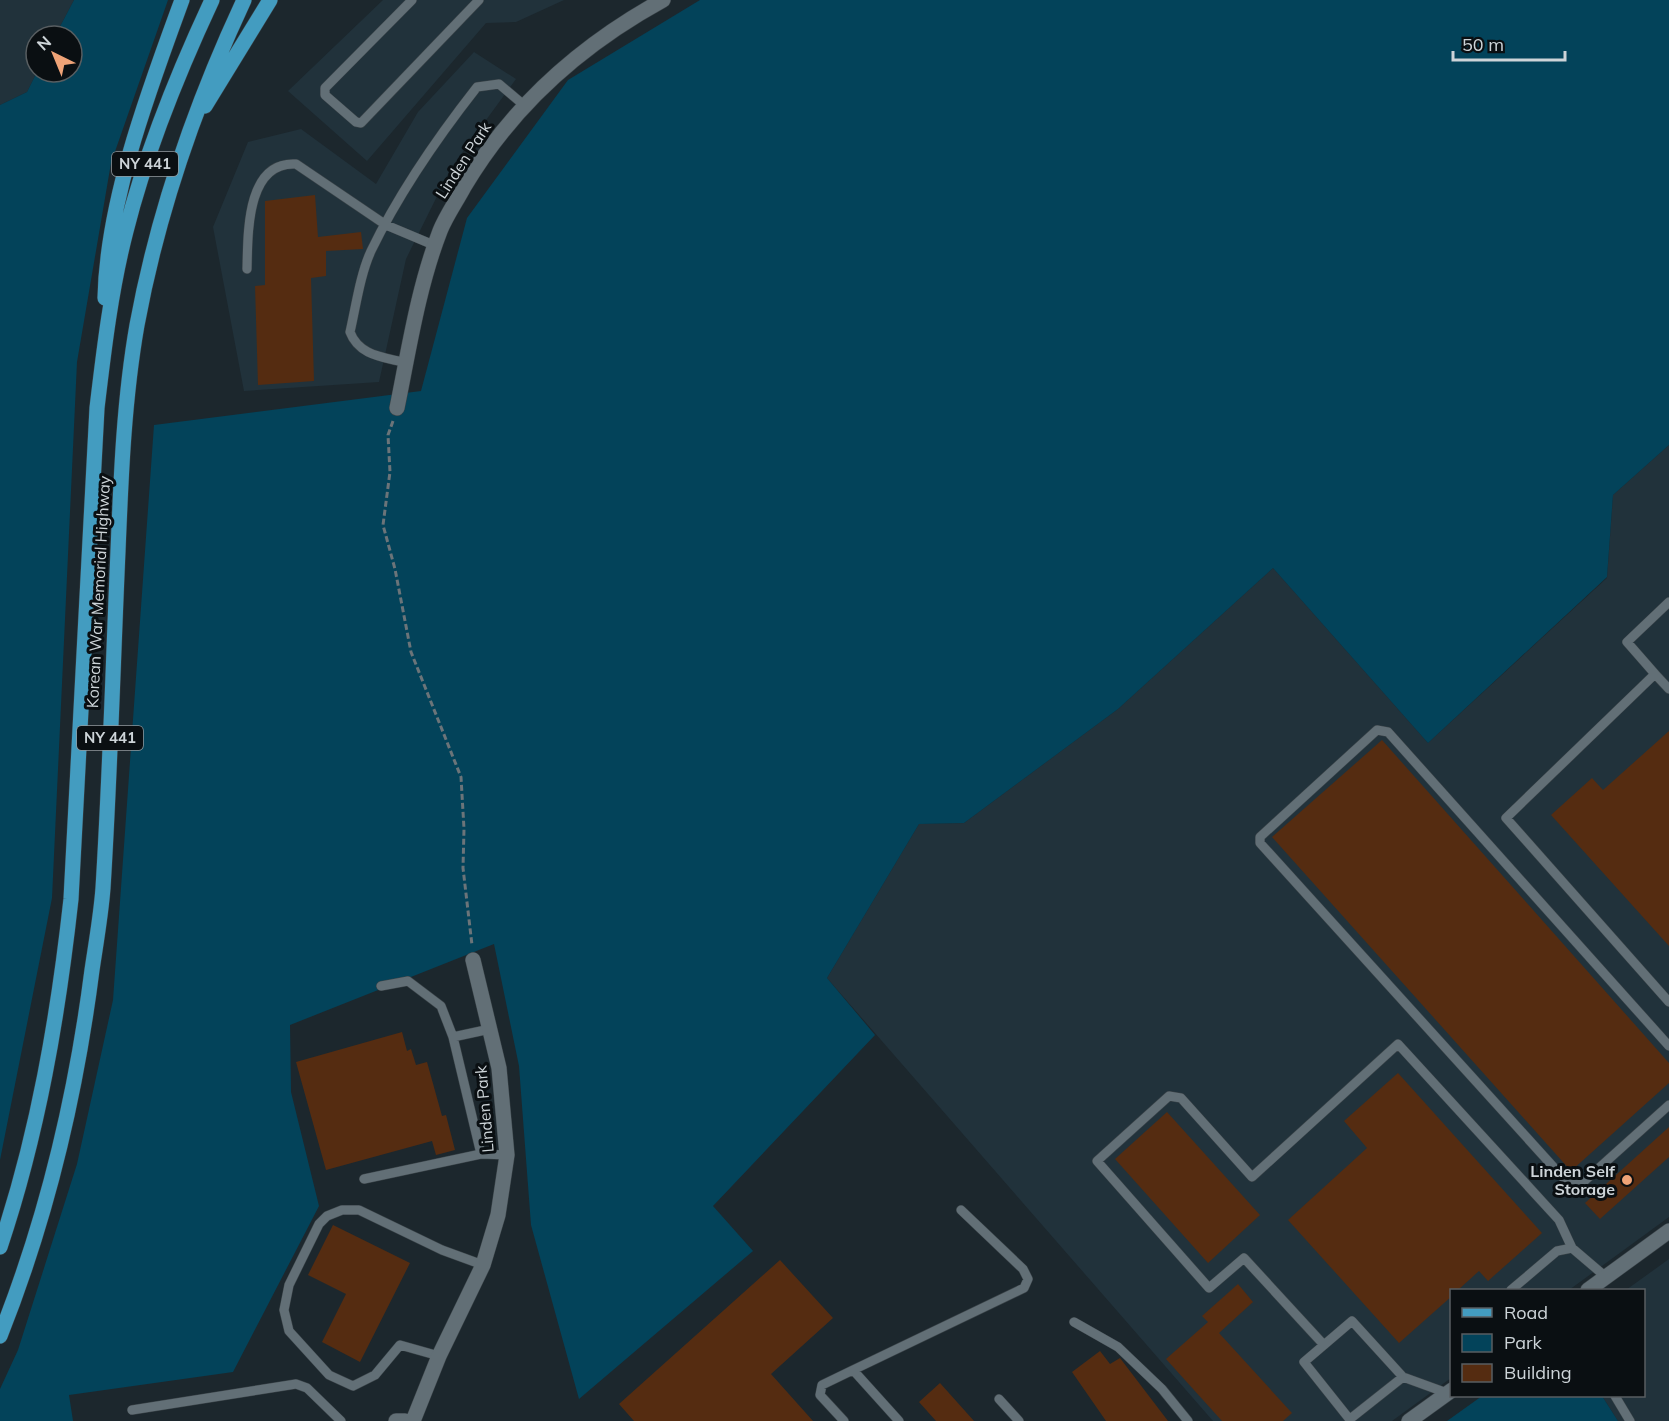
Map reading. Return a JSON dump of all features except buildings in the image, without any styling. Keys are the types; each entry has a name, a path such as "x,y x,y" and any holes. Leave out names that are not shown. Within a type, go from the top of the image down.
{"main road":[{"path":"105,337 106,265 123,185 155,73 183,0"},
{"name":"Korean War Memorial Highway","path":"0,1247 36,1122 53,1039 64,968 71,899 97,408 105,337 125,233 150,148 182,64 212,0"},
{"name":"Korean War Memorial Highway","path":"0,1336 40,1221 69,1108 86,1020 103,891 120,516 136,328 153,247 187,134 212,68 244,0"},
{"path":"187,134 270,0"}],"street":[{"name":"Linden Park","path":"397,408 422,291 441,230 474,171 503,130 525,106 602,37 663,0"},
{"name":"Linden Park","path":"413,1421 439,1356 483,1265 498,1215 507,1155 499,1068 473,960"},
{"path":"1589,1289 1669,1231"},
{"path":"1409,1421 1449,1392"},
{"path":"396,1421 405,1421"}],"lane":[{"path":"412,0 325,88 325,95 356,122 361,123 479,0"},
{"path":"406,363 363,351 354,343 350,332 371,252 409,182 448,124 477,87 499,84 525,106"},
{"path":"247,269 249,216 259,186 274,168 287,163 297,164 386,225 436,246"},
{"path":"1669,602 1627,642 1669,689"},
{"path":"1656,674 1506,818 1669,1002"},
{"path":"1669,1046 1388,732 1377,730 1260,837 1260,843 1568,1183 1580,1185 1669,1105"},
{"path":"381,986 408,981 441,1006 453,1037 481,1154"},
{"path":"453,1037 490,1029"},
{"path":"1324,1345 1244,1258 1209,1288 1097,1161 1169,1096 1181,1098 1252,1177 1398,1044 1559,1220 1572,1248 1606,1277"},
{"path":"364,1179 481,1154 507,1155"},
{"path":"439,1356 399,1346 375,1375 353,1386 329,1376 289,1331 284,1310 289,1285 319,1224 327,1216 342,1210 358,1210 442,1250 483,1265"},
{"path":"844,1421 820,1395 822,1385 1024,1288 1028,1279 1023,1269 961,1210"},
{"path":"1512,1289 1557,1251 1572,1248"},
{"path":"1403,1377 1350,1420 1304,1362 1352,1321 1403,1377 1449,1392"},
{"path":"1074,1322 1118,1347 1162,1389 1188,1421"},
{"path":"853,1370 899,1421"},
{"path":"132,1410 296,1384 307,1388 340,1421"},
{"path":"1616,1397 1630,1421"},
{"path":"999,1399 1019,1421"}],"path":[{"path":"397,408 388,435 390,472 383,525 395,569 411,652 461,777 464,829 463,868 473,960"}],"shaded area":[{"path":"0,0 74,0 61,24 24,24 24,84 31,84 27,92 0,105"},
{"path":"383,0 564,0 516,22 486,23 367,161 288,91"},
{"path":"474,52 516,79 451,168 406,259 379,382 244,391 213,227 248,142 301,129 376,184 418,112"},
{"path":"1669,445 1669,1217 1570,1289 1450,1289 1450,1379 1392,1421 1213,1421 827,978 919,824 964,823 1118,709 1273,568 1428,743 1607,578 1613,495"},
{"path":"1669,1259 1669,1421 1618,1421 1603,1397 1645,1397 1645,1289 1627,1289"}],"green space":[{"path":"74,0 168,0 111,163 77,362 52,898 0,1160 0,105 27,92 31,84 84,84 84,24 61,24"},
{"path":"700,0 1669,0 1669,445 1613,495 1607,577 1428,743 1273,568 1118,709 964,823 919,824 827,978 875,1035 713,1206 753,1251 579,1399 531,1225 519,1066 494,944 290,1025 291,1092 319,1206 233,1372 69,1395 73,1421 0,1421 0,1389 18,1350 77,1164 113,1000 154,425 421,391 467,218 568,80"},
{"path":"1481,1397 1603,1397 1618,1421 1447,1421"}],"place":[{"name":"Linden Self Storage","path":"1627,1180"}]}
